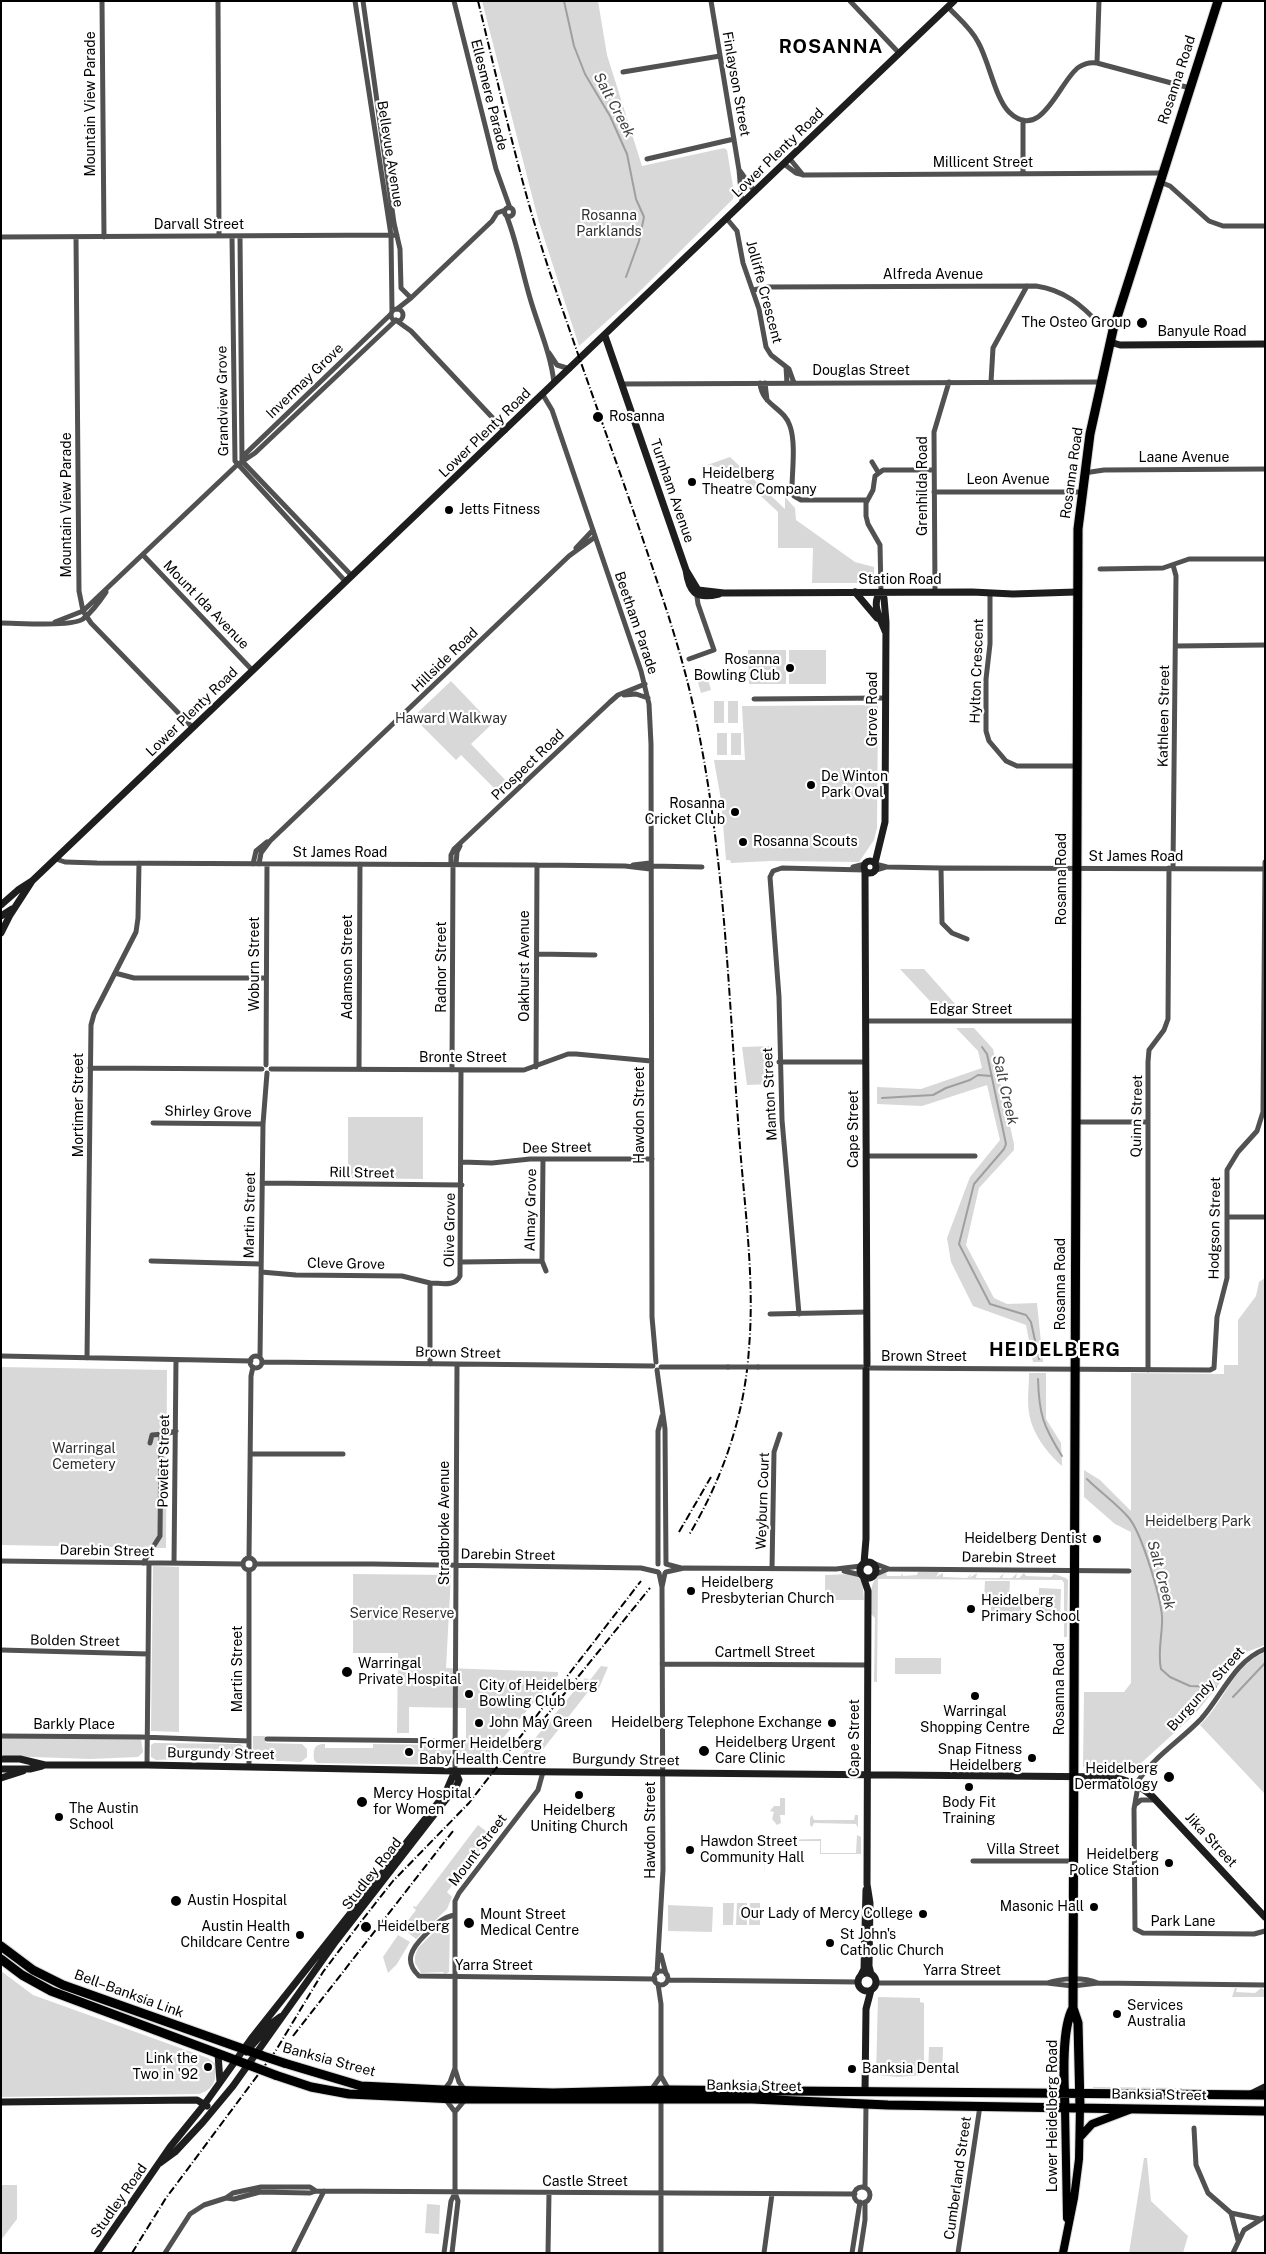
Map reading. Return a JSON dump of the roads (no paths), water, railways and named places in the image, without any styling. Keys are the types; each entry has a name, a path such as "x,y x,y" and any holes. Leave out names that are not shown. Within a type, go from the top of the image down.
{"highway":[{"name":"Rosanna Road","path":"1074,1777 1076,592 1078,529 1085,469 1110,342 1121,301 1218,1"},
{"name":"Lower Heidelberg Road","path":"1065,2107 1066,2040 1068,2019 1073,2008 1074,1777"},
{"name":"Bell–Banksia Link","path":"1,1946 33,1970 58,1983 253,2052"},
{"name":"Bell–Banksia Link","path":"1,1959 22,1975 51,1991 251,2066"},
{"name":"Lower Heidelberg Road","path":"1073,2008 1078,2019 1080,2107"},
{"name":"Banksia Street","path":"253,2052 360,2086 444,2095"},
{"name":"Banksia Street","path":"251,2066 311,2087 349,2094 466,2095 669,2090 1265,2095"},
{"path":"865,2092 866,2104"},
{"name":"Banksia Street","path":"466,2095 612,2101 661,2098 752,2099 866,2104 1265,2111"}],"main road":[{"name":"Lower Heidelberg Road","path":"1065,2107 1068,2224"},
{"name":"Lower Heidelberg Road","path":"1064,2253 1074,2198 1080,2138 1080,2107"},
{"path":"1080,2138 1092,2124 1136,2108"}],"street":[{"name":"Mountain View Parade","path":"102,1 104,237"},
{"path":"218,1 219,236"},
{"name":"Bellevue Avenue","path":"355,1 394,235 400,249 401,288 411,298"},
{"name":"Bellevue Avenue","path":"363,1 394,235 393,311"},
{"name":"Ellesmere Parade","path":"454,1 529,295 547,351 554,383"},
{"name":"Finlayson Street","path":"711,1 739,170 742,204"},
{"path":"850,1 899,53"},
{"name":"Lower Plenty Road","path":"1,905 5,898 32,881 56,859 954,1"},
{"path":"1097,63 1099,1"},
{"path":"948,7 977,40 1005,107 1014,116 1023,120 1036,118 1043,114 1079,66 1088,63 1097,63 1190,88"},
{"path":"623,72 720,56"},
{"path":"1023,120 1023,174"},
{"path":"647,158 734,139"},
{"path":"790,159 804,175"},
{"name":"Millicent Street","path":"784,164 796,173 804,175 1023,174 1160,178"},
{"name":"Finlayson Street","path":"739,170 755,192"},
{"path":"1160,178 1216,225 1265,226"},
{"name":"Invermay Grove","path":"1,623 55,622 70,624 84,614 393,311 411,298 492,220 508,212"},
{"name":"Jolliffe Crescent","path":"727,219 737,232 743,263 753,290 766,347 771,355 790,371 794,383"},
{"name":"Darvall Street","path":"1,238 394,235"},
{"name":"Grandview Grove","path":"232,236 233,440 237,466 349,579"},
{"name":"Grandview Grove","path":"240,236 242,460 349,579"},
{"name":"Mountain View Parade","path":"76,237 79,591 84,614"},
{"path":"991,382 993,348 1027,286"},
{"name":"Alfreda Avenue","path":"753,290 768,287 1044,287 1066,295 1086,310 1100,325"},
{"name":"Invermay Grove","path":"242,460 255,453 397,320 403,314 411,298"},
{"path":"393,311 403,314 411,331"},
{"path":"393,311 397,320 411,331 505,431"},
{"name":"Turnham Avenue","path":"605,336 686,570 698,592 714,650 689,659"},
{"name":"Banyule Road","path":"1110,342 1120,344 1265,344"},
{"name":"Ellesmere Parade","path":"547,351 557,366 570,369"},
{"path":"786,366 787,383"},
{"name":"Grenhilda Road","path":"935,592 935,428 949,382"},
{"name":"Douglas Street","path":"622,384 1101,382"},
{"path":"762,383 767,400 790,426 792,489 794,496 801,500 867,500 873,490 874,478 878,472 886,470 934,470"},
{"name":"Beetham Parade","path":"542,395 552,410 645,684 650,726 650,866"},
{"path":"872,462 878,472"},
{"name":"Laane Avenue","path":"1085,469 1265,469"},
{"name":"Leon Avenue","path":"934,492 1082,492"},
{"name":"Grove Road","path":"867,500 867,522 880,545 881,592 884,600 885,632 885,822 879,845 870,867"},
{"name":"Hillside Road","path":"256,864 270,841 569,556 593,530"},
{"name":"Hillside Road","path":"569,556 596,537"},
{"name":"Mount Ida Avenue","path":"143,555 253,671"},
{"path":"1100,570 1163,568 1189,559 1265,559"},
{"name":"Kathleen Street","path":"1171,868 1176,646 1176,576 1173,565"},
{"name":"Station Road","path":"698,592 1034,594 1076,592"},
{"path":"855,592 881,622"},
{"name":"Grove Road","path":"881,592 877,595 876,602 885,632"},
{"name":"Hylton Crescent","path":"990,593 990,644 986,679 986,731 989,741 1006,761 1012,765 1076,766"},
{"path":"84,614 193,728"},
{"path":"1176,646 1265,645"},
{"name":"Prospect Road","path":"453,864 453,850 462,844 610,702 618,695 645,684"},
{"name":"Prospect Road","path":"610,702 630,694 641,694 648,698"},
{"path":"754,699 885,698"},
{"name":"St James Road","path":"56,859 79,862 138,863 702,867"},
{"name":"Hodgson Street","path":"1216,1365 1218,1317 1227,1278 1227,1170 1238,1152 1257,1131 1262,1112 1265,862"},
{"name":"Mortimer Street","path":"87,1358 92,1020 137,928 138,863"},
{"name":"Woburn Street","path":"267,864 267,1069"},
{"name":"Adamson Street","path":"359,1069 360,864"},
{"name":"Radnor Street","path":"452,1070 453,864"},
{"name":"Oakhurst Avenue","path":"536,1067 537,865"},
{"name":"Hawdon Street","path":"650,866 652,1317 654,1364"},
{"name":"St James Road","path":"772,872 782,868 870,867 1264,869"},
{"name":"Cape Street","path":"868,1591 862,1575 867,1564 866,1062 867,894 870,867"},
{"path":"941,868 942,923 952,933 967,939"},
{"name":"Quinn Street","path":"1148,1370 1147,1122 1149,1050 1164,1030 1168,1019 1171,868"},
{"name":"Manton Street","path":"772,872 770,882 779,997 779,1062 786,1187 799,1314"},
{"name":"Lower Plenty Road","path":"1,933 32,881"},
{"path":"1,916 16,906"},
{"path":"537,954 595,955"},
{"path":"115,973 134,978 266,978"},
{"name":"Edgar Street","path":"867,1021 1075,1021"},
{"name":"Bronte Street","path":"90,1068 517,1070 536,1067 572,1054 651,1061"},
{"path":"779,1062 866,1062"},
{"name":"Martin Street","path":"261,1360 263,1124 267,1069"},
{"name":"Olive Grove","path":"430,1364 430,1283 454,1283 458,1281 462,1262 461,1070"},
{"name":"Shirley Grove","path":"154,1122 263,1124"},
{"path":"1075,1122 1147,1122"},
{"path":"866,1156 975,1156"},
{"name":"Dee Street","path":"462,1162 543,1159 652,1159"},
{"name":"Almay Grove","path":"543,1159 542,1261 546,1271"},
{"name":"Rill Street","path":"262,1183 462,1185"},
{"path":"1228,1217 1265,1217"},
{"path":"151,1261 261,1264"},
{"name":"Almay Grove","path":"462,1262 542,1261"},
{"name":"Cleve Grove","path":"261,1272 296,1275 402,1276 430,1283"},
{"path":"770,1314 867,1312"},
{"path":"2,1356 251,1361 254,1357 261,1360 258,1368 253,1367"},
{"name":"Powlett Street","path":"174,1563 176,1360"},
{"name":"Brown Street","path":"261,1360 430,1364 654,1364"},
{"path":"249,1558 251,1376 253,1367 251,1361"},
{"name":"Stradbroke Avenue","path":"455,1771 457,1364"},
{"path":"654,1364 653,1369 659,1368 665,1429 666,1564 662,1572"},
{"name":"Brown Street","path":"659,1368 728,1366 1210,1370 1216,1365"},
{"path":"662,1572 658,1564 658,1431 663,1415"},
{"path":"146,1432 165,1434 176,1431"},
{"path":"150,1443 150,1437 155,1434"},
{"path":"147,1765 148,1654 146,1563 160,1536 161,1438 165,1434"},
{"name":"Weyburn Court","path":"772,1569 774,1452 780,1434"},
{"path":"250,1454 343,1454"},
{"path":"249,1558 254,1560 255,1564 253,1569 249,1570 245,1569 243,1564 244,1560 249,1558"},
{"name":"Darebin Street","path":"1,1561 243,1564"},
{"name":"Darebin Street","path":"255,1564 641,1568 662,1572 684,1568 836,1569 867,1564 889,1569 1129,1571"},
{"name":"Darebin Street","path":"641,1568 658,1564 684,1568"},
{"path":"862,1575 867,1578 874,1576 876,1570 867,1564"},
{"name":"Darebin Street","path":"836,1569 862,1575"},
{"name":"Darebin Street","path":"874,1576 889,1569"},
{"name":"Martin Street","path":"249,1570 249,1767"},
{"name":"Hawdon Street","path":"662,1572 663,1860 660,1952 656,1979 661,2004 661,2076 669,2090"},
{"name":"Cape Street","path":"871,1974 869,1966 870,1903 867,1884 867,1665 868,1591 874,1576"},
{"name":"Burgundy Street","path":"1,1759 20,1759 45,1765 868,1776 1115,1777 1137,1785 1146,1770 1202,1717 1240,1667 1253,1654 1265,1649"},
{"name":"Bolden Street","path":"1,1650 148,1654"},
{"name":"Cartmell Street","path":"662,1664 867,1665"},
{"name":"Barkly Place","path":"1,1736 147,1738"},
{"name":"Burgundy Street","path":"147,1738 249,1742"},
{"name":"Burgundy Street","path":"268,1739 455,1741"},
{"name":"Burgundy Street","path":"1,1770 30,1769 45,1765"},
{"path":"1,1778 30,1769"},
{"name":"Studley Road","path":"97,2253 170,2147 237,2061 253,2052 272,2023 283,2015 336,1941 457,1785 459,1780 455,1771"},
{"name":"Studley Road","path":"160,2163 175,2152 251,2066 253,2052 272,2023 444,1794 455,1771"},
{"name":"Mount Street","path":"466,2095 459,2082 455,2068 455,1902 459,1893 538,1790 543,1772"},
{"name":"Jika Street","path":"1137,1785 1156,1800 1265,1916"},
{"name":"Park Lane","path":"1137,1785 1135,1807 1134,1923 1136,1930 1143,1933 1244,1934 1256,1934 1265,1931"},
{"path":"1135,1807 1141,1800 1156,1800"},
{"name":"Villa Street","path":"972,1861 1073,1861"},
{"name":"Cape Street","path":"862,1975 864,1969 864,1898 867,1884"},
{"name":"Yarra Street","path":"454,1915 439,1921 411,1951 410,1963 417,1974 424,1977 454,1978 656,1979"},
{"name":"Hawdon Street","path":"660,1952 666,1979 661,2004"},
{"path":"656,1979 661,1972 666,1979"},
{"path":"858,1982 862,1975 871,1974 875,1978 876,1983 871,1990 866,2009 865,2092"},
{"path":"656,1979 858,1982"},
{"path":"858,1982 866,2009"},
{"name":"Yarra Street","path":"876,1983 1265,1985"},
{"path":"861,1990 871,1990"},
{"path":"218,2054 220,2083"},
{"name":"Mount Street","path":"444,2095 455,2068"},
{"path":"650,2091 661,2076"},
{"path":"1249,2095 1265,2087"},
{"path":"444,2095 454,2112 454,2193 451,2201 444,2253"},
{"path":"454,2112 466,2095"},
{"path":"661,2098 661,2253"},
{"path":"1,2102 197,2100 213,2109"},
{"path":"852,2253 863,2202 869,2198 870,2193 865,2187 866,2104"},
{"name":"Cumberland Street","path":"958,2253 980,2106"},
{"path":"1194,2128 1196,2165 1208,2193 1232,2213 1262,2218"},
{"name":"Castle Street","path":"165,2253 195,2210 226,2198 233,2193 260,2186 310,2187 316,2191 324,2192 855,2194"},
{"path":"863,2202 856,2199 855,2194 858,2188 865,2187"},
{"path":"293,2253 324,2192"},
{"path":"452,2253 458,2201 454,2193"},
{"path":"548,2253 549,2193"},
{"path":"764,2253 772,2194"},
{"path":"860,2253 865,2220 863,2202"},
{"path":"1232,2213 1238,2240"},
{"path":"1233,2253 1244,2230 1262,2218"}],"waterway":[{"name":"Salt Creek","path":"564,1 574,46 585,74 610,116 627,154 636,199 644,217 639,241 626,277"},
{"name":"Salt Creek","path":"982,1047 987,1054 1006,1144 1004,1149 974,1184 959,1244 990,1304 1026,1315 1031,1322 1039,1359"},
{"path":"882,1098 933,1095 978,1075 992,1076"},
{"name":"Salt Creek","path":"1038,1379 1043,1419 1050,1436 1062,1456"},
{"name":"Salt Creek","path":"1087,1479 1129,1518 1145,1551 1161,1606 1161,1669 1170,1677 1190,1686 1216,1687"},
{"name":"Salt Creek","path":"1233,1697 1265,1663"}],"railway":[{"path":"478,1 511,136 549,270 633,510 678,646 701,746 718,856 750,1268 749,1348 743,1397 730,1445 712,1491 689,1535"},
{"path":"679,1532 711,1477"},
{"path":"132,2253 166,2198 275,2052 323,1972 360,1923 393,1881 469,1803 641,1581"},
{"path":"543,1720 650,1588"},
{"path":"293,2036 453,1831"}],"place":[{"name":"The Osteo Group","path":"1142,323"},
{"name":"Rosanna","path":"598,417"},
{"name":"Heidelberg Theatre Company","path":"692,482"},
{"name":"Jetts Fitness","path":"449,510"},
{"name":"Rosanna Bowling Club","path":"790,668"},
{"name":"De Winton Park Oval","path":"811,785"},
{"name":"Rosanna Cricket Club","path":"735,812"},
{"name":"Rosanna Scouts","path":"743,842"},
{"name":"Heidelberg Dentist","path":"1097,1539"},
{"name":"Heidelberg Presbyterian Church","path":"691,1591"},
{"name":"Heidelberg Primary School","path":"971,1609"},
{"name":"Warringal Private Hospital","path":"347,1672"},
{"name":"City of Heidelberg Bowling Club","path":"469,1694"},
{"name":"Warringal Shopping Centre","path":"975,1696"},
{"name":"John May Green","path":"479,1723"},
{"name":"Heidelberg Telephone Exchange","path":"832,1723"},
{"name":"Heidelberg Urgent Care Clinic","path":"704,1751"},
{"name":"Former Heidelberg Baby Health Centre","path":"409,1752"},
{"name":"Snap Fitness Heidelberg","path":"1032,1758"},
{"name":"Heidelberg Dermatology","path":"1169,1777"},
{"name":"Body Fit Training","path":"969,1787"},
{"name":"Heidelberg Uniting Church","path":"579,1795"},
{"name":"Mercy Hospital for Women","path":"362,1802"},
{"name":"The Austin School","path":"59,1817"},
{"name":"Hawdon Street Community Hall","path":"690,1850"},
{"name":"Heidelberg Police Station","path":"1169,1863"},
{"name":"Austin Hospital","path":"176,1901"},
{"name":"Masonic Hall","path":"1094,1907"},
{"name":"Our Lady of Mercy College","path":"923,1914"},
{"name":"Mount Street Medical Centre","path":"469,1923"},
{"name":"Heidelberg","path":"366,1927"},
{"name":"Austin Health Childcare Centre","path":"300,1935"},
{"name":"St John's Catholic Church","path":"830,1943"},
{"name":"Services Australia","path":"1117,2014"},
{"name":"Link the Two in '92","path":"208,2067"},
{"name":"Banksia Dental","path":"852,2069"}],"district":[{"name":"ROSANNA","path":"831,47"},
{"name":"HEIDELBERG","path":"1055,1350"}],"park label":[{"name":"Rosanna Parklands","path":"609,224"},
{"name":"Haward Walkway","path":"451,719"},
{"name":"Warringal Cemetery","path":"84,1458"},
{"name":"Heidelberg Park","path":"1198,1522"},
{"name":"Service Reserve","path":"402,1614"}]}
